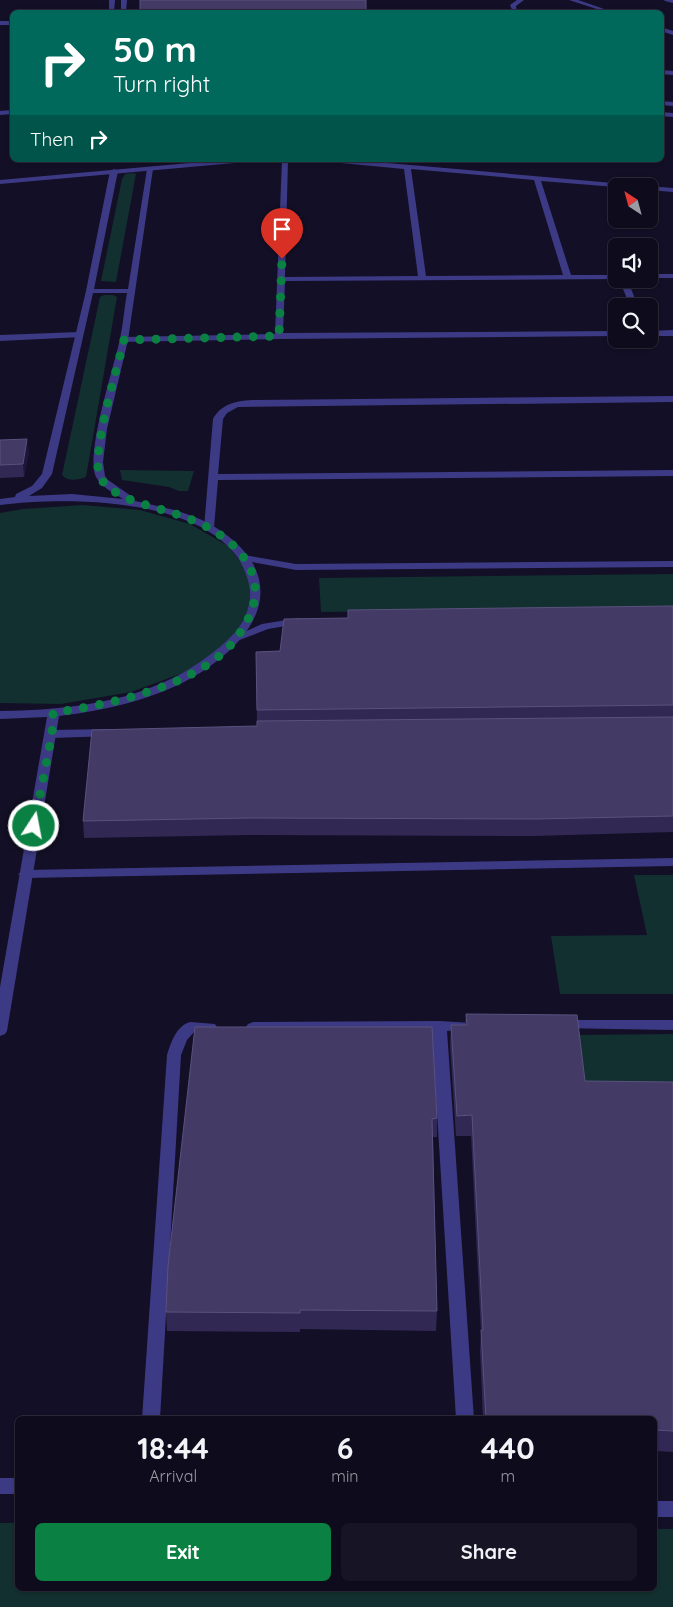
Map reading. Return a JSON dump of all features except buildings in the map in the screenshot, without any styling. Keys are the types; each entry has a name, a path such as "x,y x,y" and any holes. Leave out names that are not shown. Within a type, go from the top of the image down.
{"street":[{"path":"514,10 513,6 521,0"},
{"path":"572,0 604,10"},
{"path":"667,0 673,1"},
{"path":"0,182 225,162"},
{"path":"279,336 285,162"},
{"path":"352,162 608,185"},
{"path":"407,167 422,278"},
{"path":"142,504 110,488 102,479 98,469 98,462 102,429 124,340 150,169"},
{"path":"0,502 32,491 42,484 45,479 90,291 114,171"},
{"path":"537,179 568,277"},
{"path":"658,190 672,192"},
{"path":"658,276 673,276"},
{"path":"281,279 608,277"},
{"path":"90,291 131,290"},
{"path":"658,334 673,333"},
{"path":"124,340 279,336 608,334"},
{"path":"0,338 79,336"},
{"path":"209,528 218,419 224,410 241,404 673,399"},
{"path":"213,478 673,473"},
{"path":"0,502 71,497 142,504 167,511 209,528 235,547 254,576 256,597 251,617 237,638 214,659 183,678 152,691 100,706 53,713 0,715"},
{"path":"244,558 296,567 673,564"},
{"path":"237,638 266,626 311,620"},
{"path":"0,1031 25,874 52,734 53,713"},
{"path":"52,734 120,733"},
{"path":"25,874 673,862"},
{"path":"546,1025 673,1025"},
{"path":"439,1026 465,1416"},
{"path":"240,1027 478,1026"},
{"path":"151,1416 174,1055 180,1038 190,1027 220,1027"},
{"path":"0,1486 15,1486"},
{"path":"657,1509 673,1509"}],"green space":[{"path":"125,174 136,174 116,282 101,281 122,179"},
{"path":"104,295 117,297 86,477 70,480 62,475 100,297"},
{"path":"120,470 194,471 188,491 179,491 169,487 122,480"},
{"path":"83,505 140,510 190,524 228,546 250,574 252,606 232,639 191,670 131,692 61,704 0,703 0,513 23,509"},
{"path":"673,574 673,609 321,612 319,578"},
{"path":"634,875 673,875 673,994 560,994 551,936 647,935"},
{"path":"673,1034 673,1099 586,1101 575,1035"},
{"path":"0,1523 15,1523 15,1591 657,1591 657,1529 673,1529 673,1607 0,1607"}],"route":[{"path":"34,826 52,734 53,713 100,706 130,698 183,678 214,659 237,638 251,617 256,597 254,576 235,547 209,528 190,519 135,502 113,490 100,476 98,462 102,429 124,340 279,336 282,259"}]}
